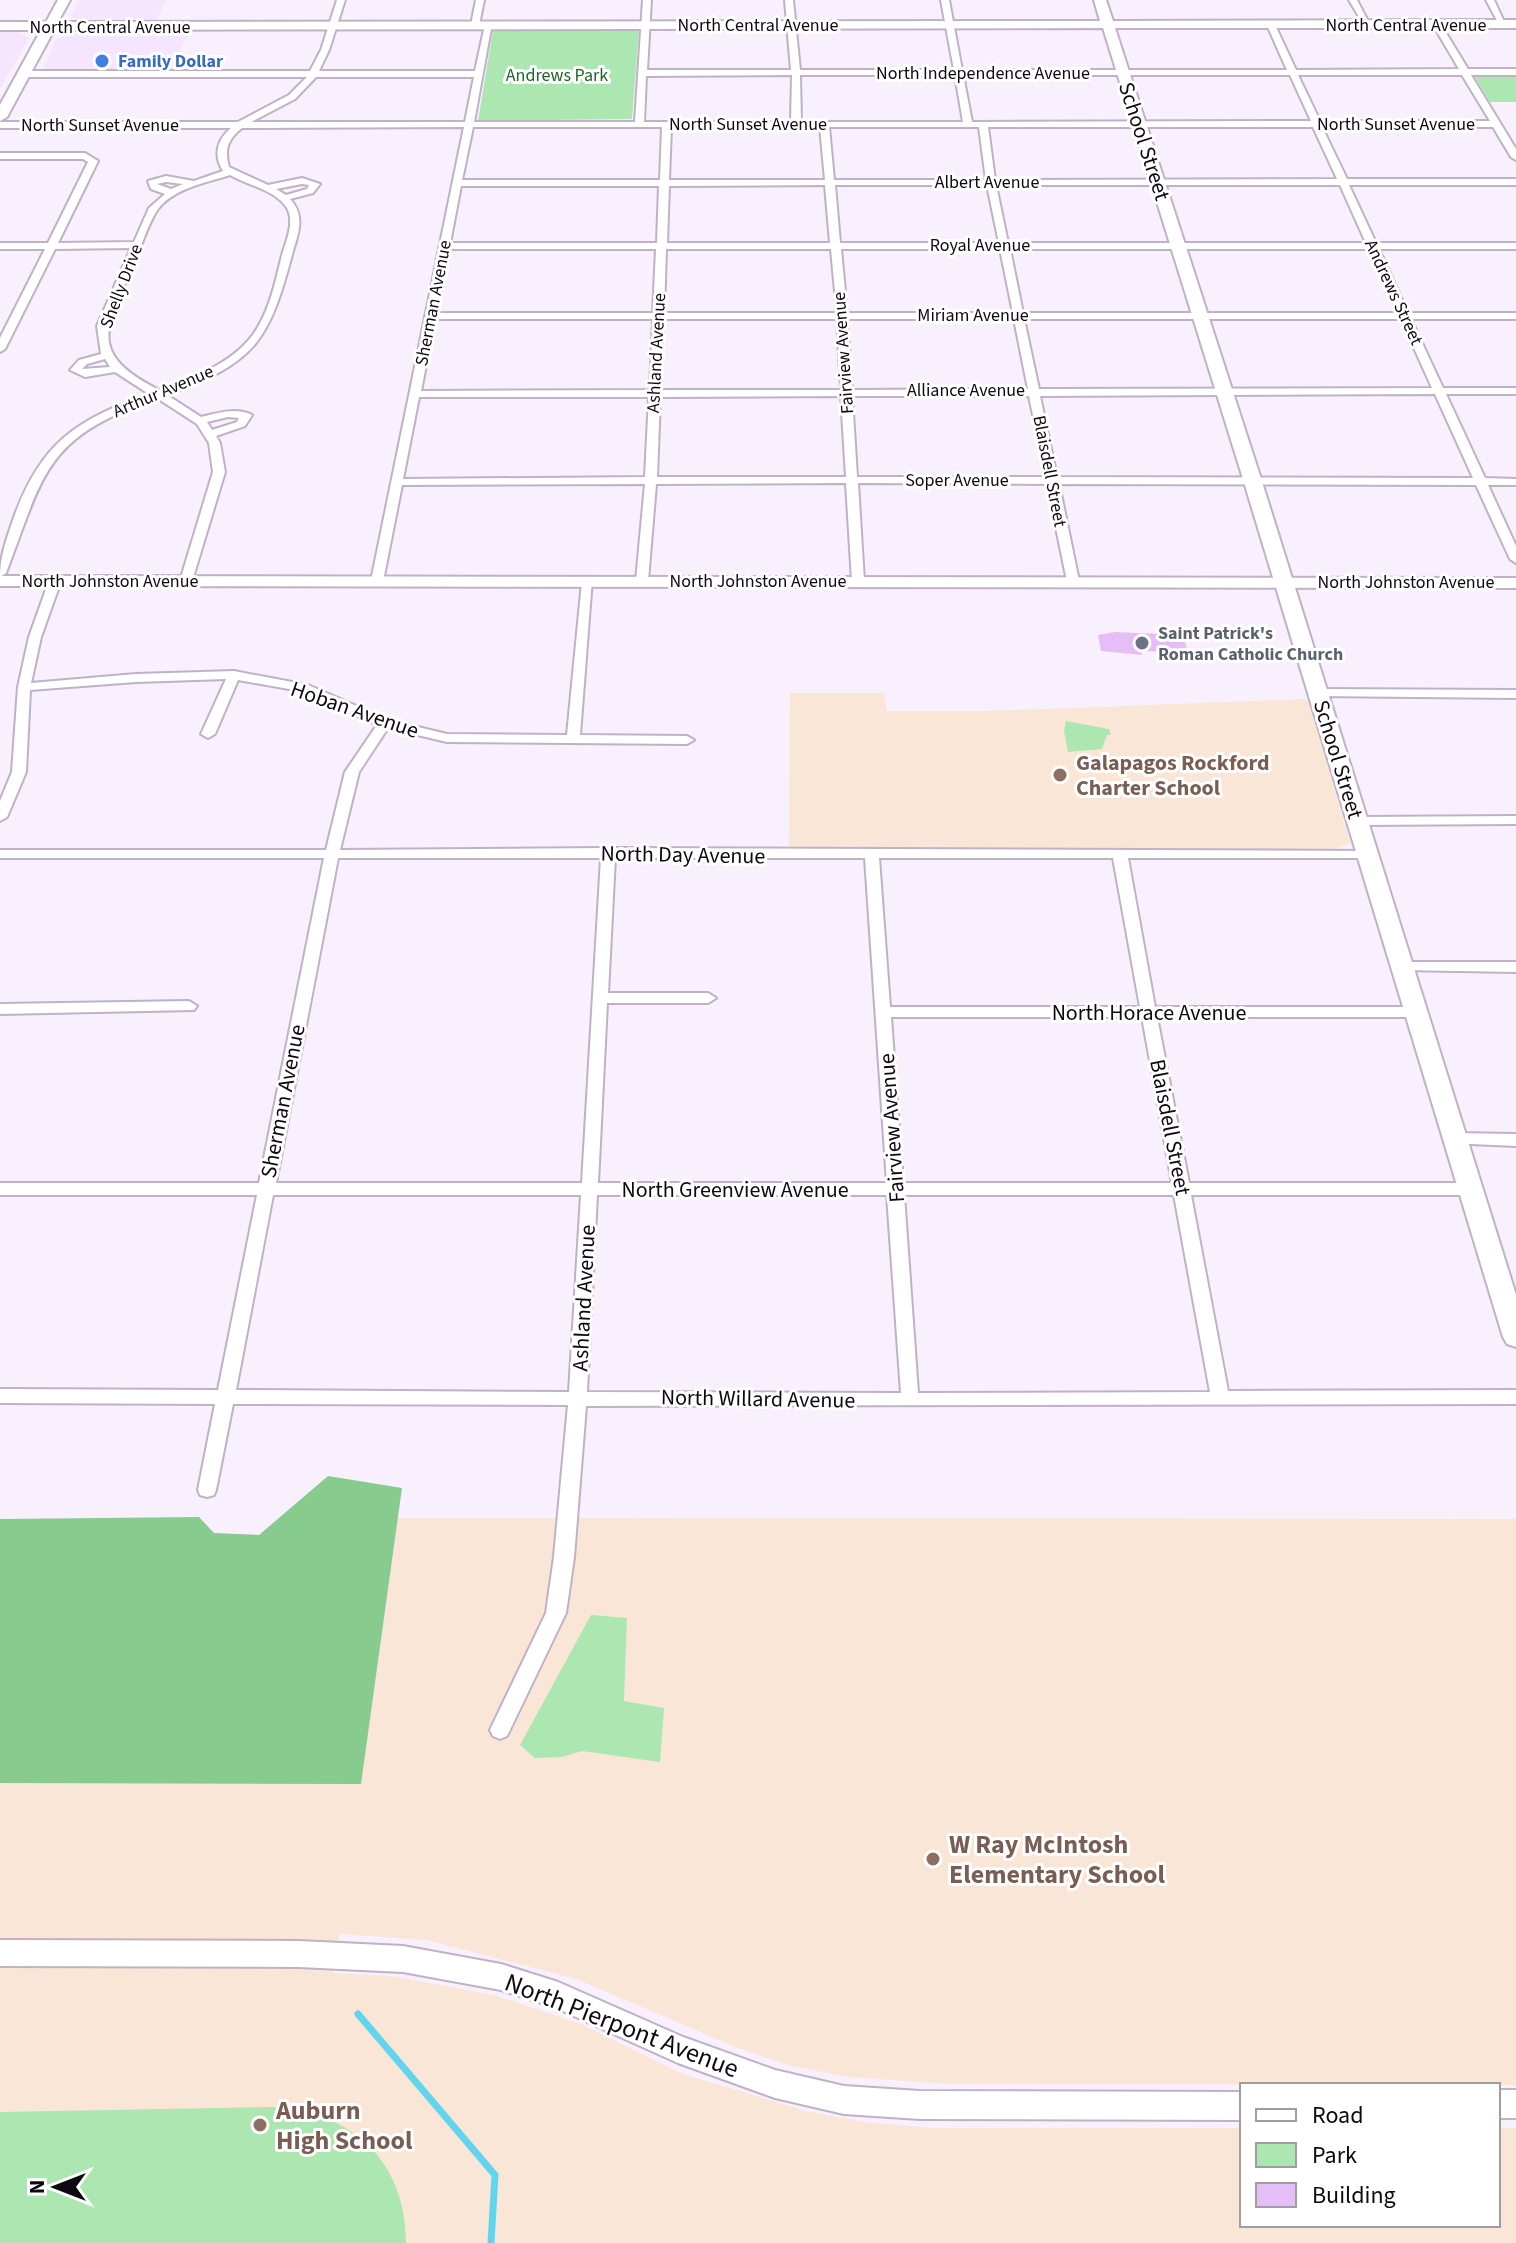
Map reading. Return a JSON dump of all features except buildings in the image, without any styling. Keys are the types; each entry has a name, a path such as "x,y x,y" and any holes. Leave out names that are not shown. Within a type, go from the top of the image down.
{"main road":[{"path":"0,117 64,0"},
{"name":"School Street","path":"1100,0 1253,482 1516,1337"},
{"name":"North Central Avenue","path":"0,26 1510,24"}],"street":[{"path":"268,188 302,181 315,184 310,191 284,198 230,172 221,158 221,147 239,125 293,97 314,74 341,0"},
{"path":"475,25 480,0"},
{"path":"639,124 647,0"},
{"path":"789,0 796,73 796,124"},
{"path":"945,0 968,124"},
{"path":"1353,0 1368,25"},
{"path":"1490,0 1510,24"},
{"name":"Sherman Avenue","path":"377,581 489,25"},
{"name":"Andrews Street","path":"1271,25 1516,559"},
{"path":"1437,25 1516,157"},
{"name":"North Independence Avenue","path":"642,73 1516,72"},
{"path":"24,74 478,74"},
{"name":"Ashland Avenue","path":"642,581 651,480 667,124"},
{"name":"Fairview Avenue","path":"824,124 842,315 858,581"},
{"name":"Blaisdell Street","path":"983,124 991,182 1073,581"},
{"name":"North Sunset Avenue","path":"0,125 1496,124"},
{"path":"0,156 85,156 93,161 0,349"},
{"name":"Shelly Drive","path":"186,581 219,472 220,457 212,434 202,420 187,408 116,369 102,344 102,326 154,208 172,193 193,183 230,172"},
{"path":"172,193 151,183 166,179 193,183"},
{"name":"Albert Avenue","path":"457,183 1516,182"},
{"name":"Arthur Avenue","path":"0,573 37,480 55,451 86,427 156,393 214,371 236,357 259,334 295,229 292,209 284,198"},
{"path":"0,246 136,245"},
{"name":"Royal Avenue","path":"444,246 1516,246"},
{"name":"Miriam Avenue","path":"430,316 1516,316"},
{"path":"106,356 83,362 75,370 85,374 116,369"},
{"name":"Alliance Avenue","path":"415,394 1516,391"},
{"path":"202,420 228,414 246,415 241,424 212,434"},
{"name":"Soper Avenue","path":"398,482 1516,482"},
{"name":"North Johnston Avenue","path":"0,581 1516,583"},
{"path":"0,817 19,772 24,687 35,637 55,581"},
{"path":"573,739 588,582"},
{"path":"208,734 234,675"},
{"name":"Hoban Avenue","path":"24,687 136,678 234,675 303,688 385,723 447,738 687,740"},
{"path":"1318,693 1516,694"},
{"name":"Sherman Avenue","path":"207,1490 332,854 352,772 385,723"},
{"path":"1358,821 1516,820"},
{"name":"Ashland Avenue","path":"500,1730 556,1613 564,1557 578,1396 608,852"},
{"name":"North Day Avenue","path":"0,854 1367,854"},
{"name":"Fairview Avenue","path":"872,856 910,1400"},
{"name":"Blaisdell Street","path":"1120,856 1220,1398"},
{"path":"1403,967 1516,967"},
{"path":"600,998 708,998"},
{"path":"0,1009 189,1006"},
{"name":"North Horace Avenue","path":"883,1012 1416,1012"},
{"path":"1454,1139 1516,1140"},
{"name":"North Greenview Avenue","path":"0,1189 1469,1189"},
{"name":"North Willard Avenue","path":"0,1396 578,1396 910,1400 1516,1397"},
{"name":"North Pierpont Avenue","path":"0,1953 299,1954 403,1959 515,1981 558,1995 678,2049 761,2079 844,2100 920,2105 1240,2106"}],"shaded area":[{"path":"79,0 166,0 155,23 74,19 71,15"},
{"path":"190,30 170,72 42,70 56,40 70,33"},
{"path":"0,31 14,31 29,38 0,89"},
{"name":"Galapagos Rockford Charter School","path":"790,693 884,693 887,711 986,711 1308,699 1350,843 1331,850 789,849"},
{"name":"W Ray McIntosh Elementary School","path":"398,1518 1516,1519 1516,2085 950,2084 848,2077 791,2066 738,2048 576,1979 426,1940 340,1934 334,1973 391,1976 494,1995 581,2024 683,2074 806,2111 864,2122 932,2128 1240,2128 1240,2227 1500,2227 1500,2128 1516,2128 1516,2243 0,2243 0,1783 361,1783"}],"green space":[{"name":"Andrews Park","path":"639,28 632,119 478,121 493,30"},
{"path":"1516,75 1516,102 1490,102 1475,77"},
{"path":"1066,721 1109,729 1111,735 1107,735 1102,749 1068,752 1064,731"},
{"path":"328,1476 402,1488 361,1784 0,1783 0,1519 199,1517 214,1533 259,1535"},
{"path":"591,1615 627,1618 624,1701 664,1708 660,1762 582,1751 562,1757 535,1758 520,1745"},
{"path":"273,2107 327,2119 369,2146 385,2165 396,2188 404,2214 406,2243 0,2243 0,2112"}],"waterway":[{"path":"358,2014 495,2175 491,2243"}],"place":[{"name":"Family Dollar","path":"102,61"},
{"name":"Saint Patrick's Roman Catholic Church","path":"1142,643"},
{"name":"Galapagos Rockford Charter School","path":"1060,775"},
{"name":"W Ray McIntosh Elementary School","path":"933,1859"},
{"name":"Auburn High School","path":"260,2125"}]}
